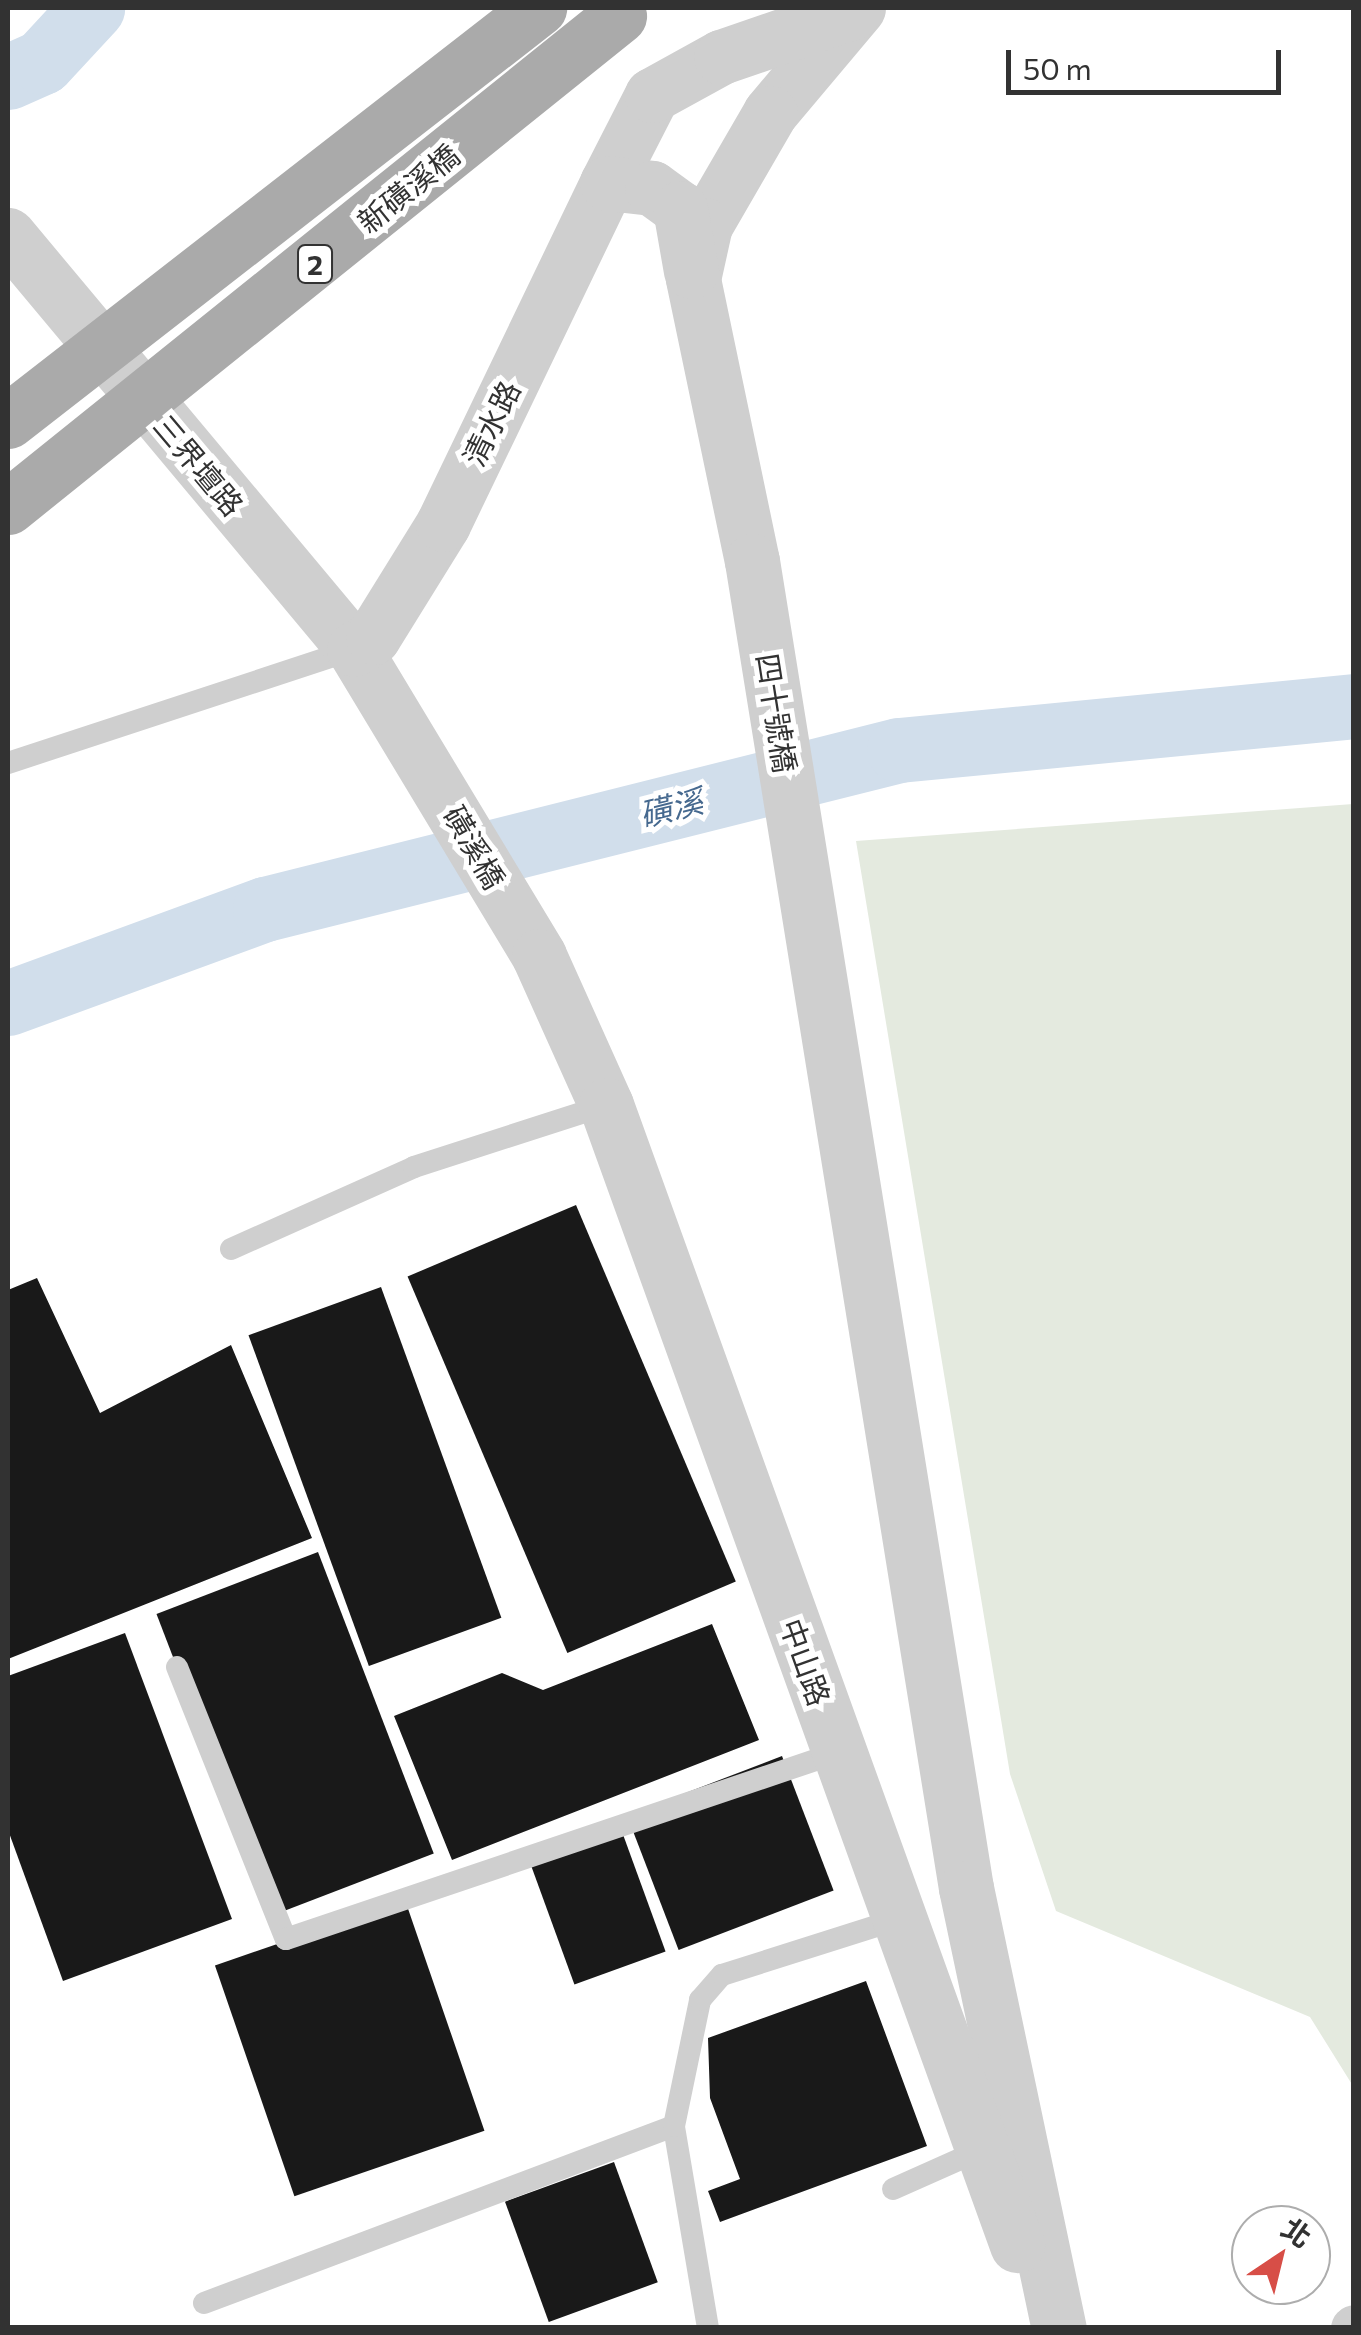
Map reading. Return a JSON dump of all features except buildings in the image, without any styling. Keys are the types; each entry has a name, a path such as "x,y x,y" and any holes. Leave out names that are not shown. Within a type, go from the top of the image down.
{"main road":[{"name":"新磺溪橋","path":"8,421 539,8"},
{"name":"新磺溪橋","path":"8,507 619,16"}],"street":[{"name":"清水路","path":"354,649 373,637 443,524 652,95 721,57 855,10"},
{"name":"清水路","path":"693,278 706,225 751,145 855,10"},
{"name":"清水路","path":"607,183 652,188 680,208 752,562"},
{"name":"三界壇路","path":"8,234 354,649 388,698"},
{"name":"四十號橋","path":"752,562 966,1888 1059,2328"},
{"name":"磺溪橋","path":"388,698 558,998"},
{"name":"中山路","path":"558,998 606,1105 1047,2328"}],"lane":[{"path":"8,763 354,649"},
{"path":"231,1249 414,1167 606,1105"},
{"path":"176,1667 286,1940 839,1752"},
{"path":"708,2328 674,2126 700,2000 722,1975 899,1919"},
{"path":"204,2302 674,2126"},
{"path":"893,2189 983,2149"}],"shaded area":[{"path":"1354,804 1353,2086 1310,2017 1056,1911 1010,1774 856,841"}],"waterway":[{"path":"8,77 42,62 92,8"},
{"name":"磺溪","path":"8,1003 265,909 899,750 1354,706"}]}
